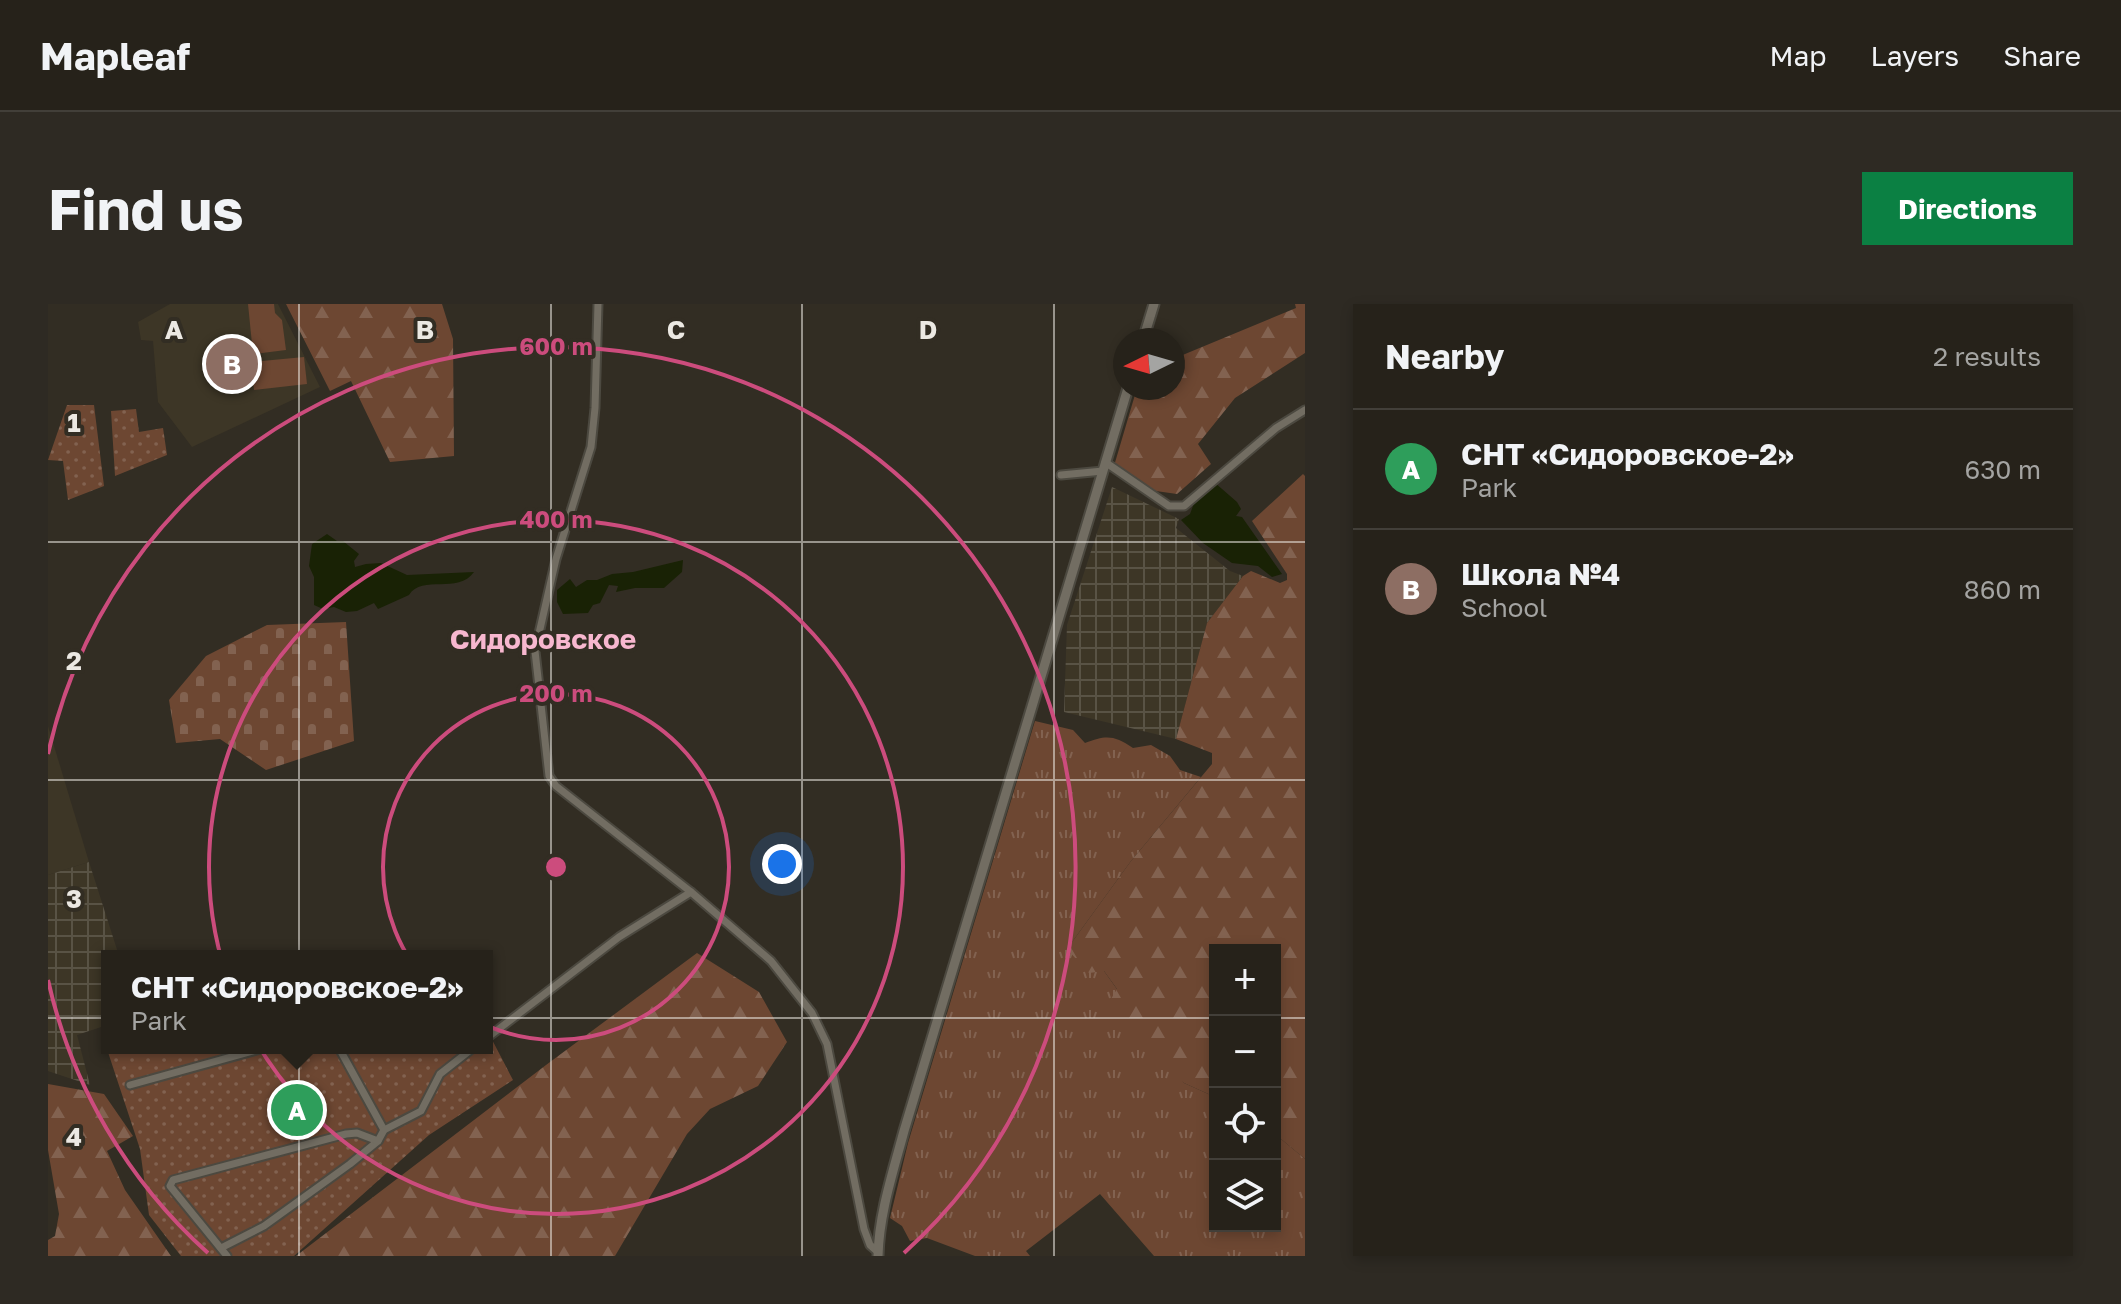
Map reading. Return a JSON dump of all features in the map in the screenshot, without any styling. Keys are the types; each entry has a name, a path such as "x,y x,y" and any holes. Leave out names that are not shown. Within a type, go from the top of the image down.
{"street":[{"path":"598,304 591,447 556,559 535,651 549,776 556,786 691,892 771,961 812,1013 827,1044 864,1229 870,1245 878,1254"},
{"path":"1147,328 1154,304"},
{"path":"878,1254 886,1197 904,1131 1124,400"},
{"path":"1061,475 1104,467 1169,506 1184,506 1276,428 1305,410"},
{"path":"493,1033 619,937 691,892"},
{"path":"130,1085 242,1054"},
{"path":"342,1054 384,1130"},
{"path":"221,1248 264,1226 350,1164 378,1141 384,1130 421,1111 440,1074 465,1054"},
{"path":"227,1256 170,1186 173,1180 346,1134 357,1133 378,1141"}],"shaded area":[{"path":"170,304 278,304 320,387 192,447 158,402 153,341 141,340 138,322"},
{"path":"1214,482 1237,502 1241,509 1236,516 1242,517 1282,574 1272,577 1258,566 1232,563 1203,543 1181,520 1190,514 1196,498"},
{"path":"1112,487 1179,519 1176,528 1230,571 1243,576 1207,623 1176,739 1064,712 1067,625"},
{"path":"327,534 337,541 343,541 359,554 354,561 355,567 381,563 407,575 474,572 459,582 422,586 378,609 374,603 357,611 346,612 334,607 323,609 314,605 314,577 309,566 312,544"},
{"path":"683,560 682,572 664,588 635,588 616,592 618,586 609,585 600,603 593,605 588,613 563,614 557,602 557,590 570,579 576,587 587,580"},
{"path":"48,726 89,862 48,875"},
{"path":"89,862 117,950 101,950 101,1027 77,1035 90,1085 48,1071 48,875"}],"green space":[{"path":"248,304 274,304 275,313 282,320 286,350 253,354"},
{"path":"286,304 442,304 453,339 454,456 390,462 351,381 330,391"},
{"path":"1295,304 1305,304 1305,353 1235,398 1198,444 1211,464 1177,494 1149,490 1114,466 1133,400 1185,400 1185,354 1296,308"},
{"path":"304,357 307,384 254,390 251,362"},
{"path":"67,405 94,405 104,486 68,500 63,461 48,460"},
{"path":"136,409 139,432 163,428 167,455 115,476 111,411"},
{"path":"1303,474 1305,476 1305,1159 1281,1139 1281,944 1209,944 1209,1094 1184,1083 1108,1004 1117,989 1104,971 1089,973 1067,949 1131,861 1212,764 1212,753 1176,739 1207,623 1243,576 1251,571 1280,583 1287,580 1287,574 1252,521"},
{"path":"346,622 354,741 266,770 220,739 176,743 169,700 206,656 267,625"},
{"path":"1035,721 1073,730 1085,743 1110,738 1133,748 1151,745 1170,756 1180,770 1201,777 1131,861 1067,949 1104,971 1184,1083 1209,1094 1209,1232 1281,1232 1281,1139 1305,1159 1305,1256 1154,1256 1100,1194 1026,1251 1030,1256 975,1256 927,1238 910,1241 902,1226 890,1218 908,1143"},
{"path":"697,953 759,992 787,1042 758,1086 710,1109 687,1134 615,1256 296,1256 546,1065"},
{"path":"493,1042 513,1080 429,1135 294,1256 181,1256 149,1215 140,1149 109,1054 493,1054"},
{"path":"48,1084 104,1094 133,1136 107,1151 125,1190 171,1256 48,1256 48,1240 55,1236 59,1214 48,1150"}],"place":[{"name":"Школа №4","path":"232,364"},
{"name":"СНТ «Сидоровское-2»","path":"297,1110"}],"district":[{"name":"Сидоровское","path":"543,639"}]}
